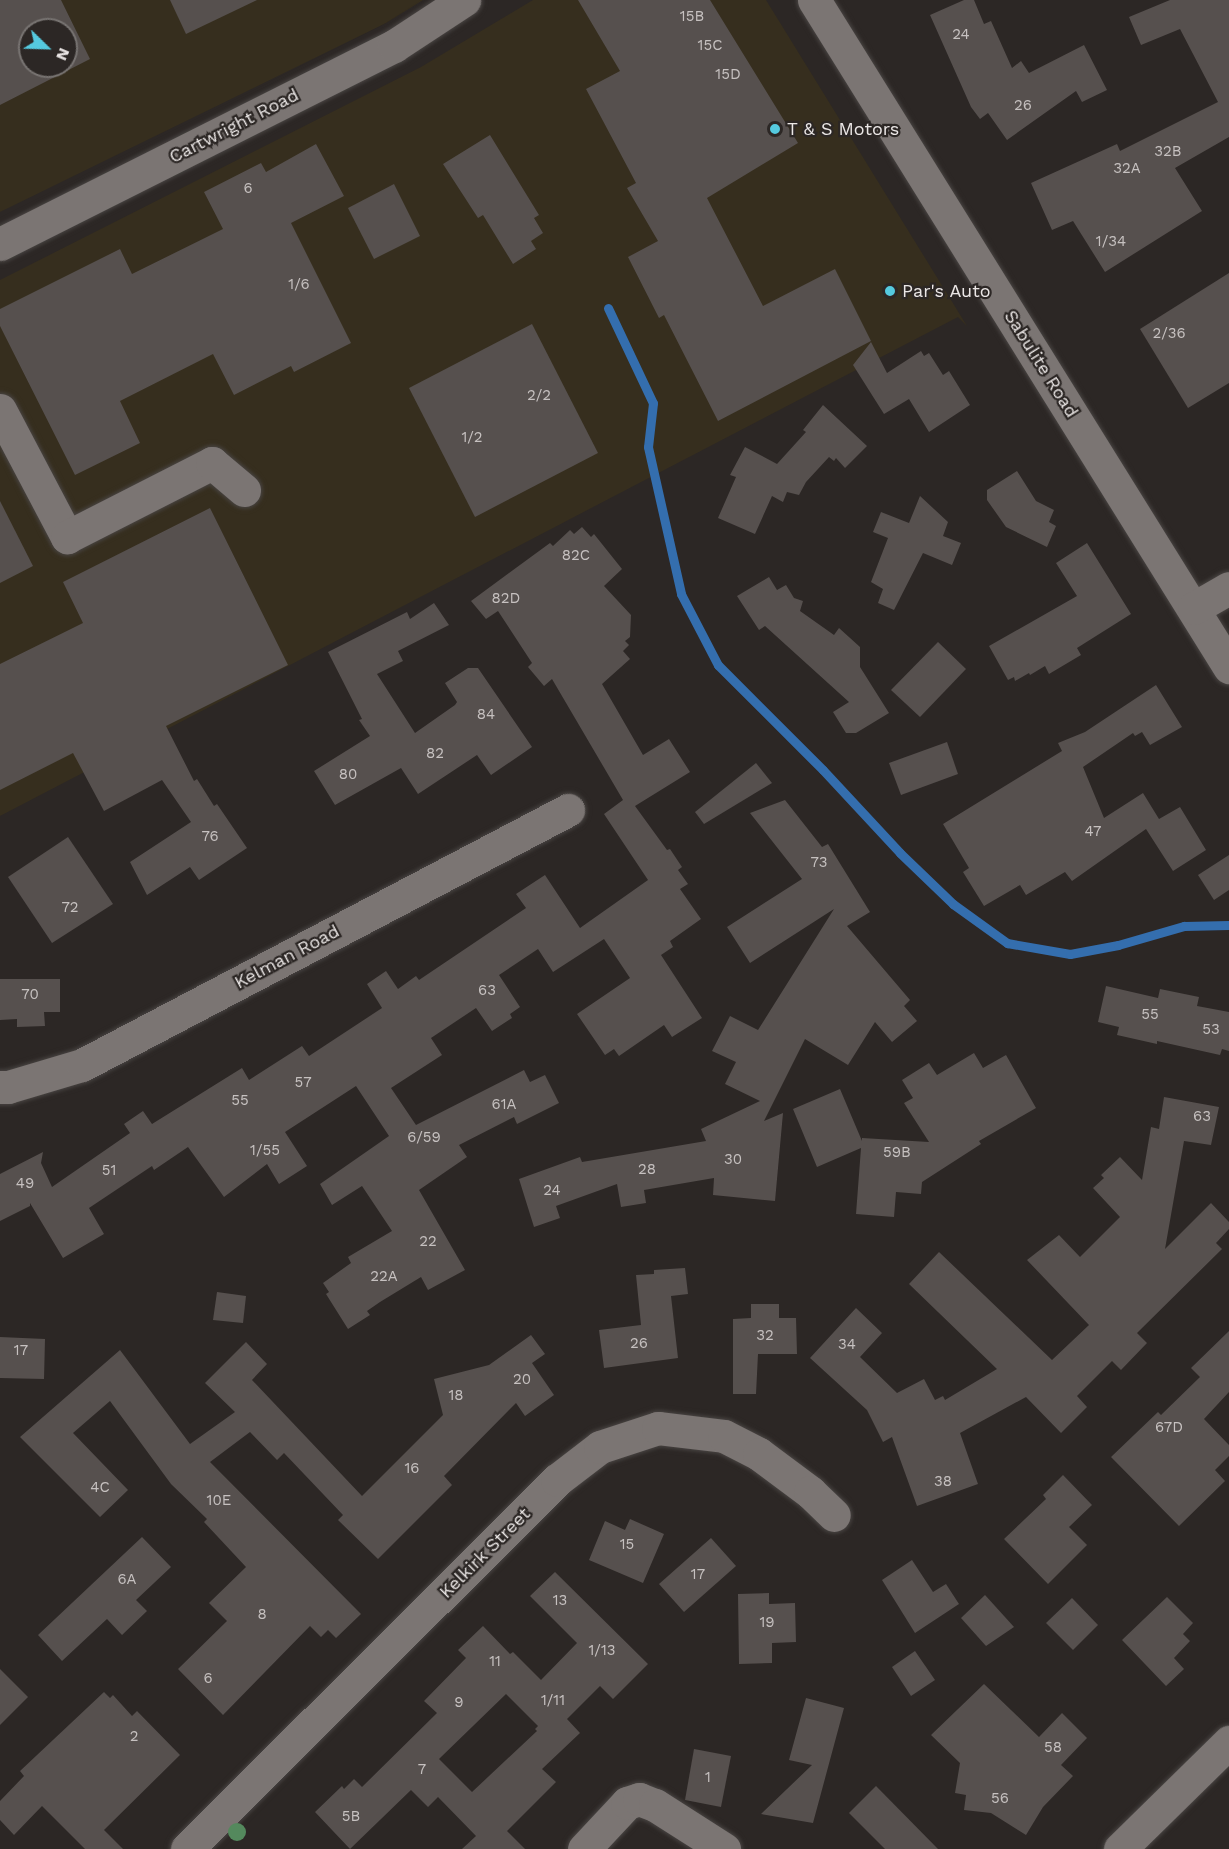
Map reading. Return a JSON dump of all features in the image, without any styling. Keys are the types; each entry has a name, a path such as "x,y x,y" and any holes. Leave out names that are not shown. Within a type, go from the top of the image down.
{"street":[{"name":"Cartwright Road","path":"0,244 394,46 464,0"},
{"name":"Sabulite Road","path":"814,0 1210,619 1229,667"},
{"path":"0,410 67,537 212,463 244,490"},
{"path":"1210,619 1229,588"},
{"name":"Kelman Road","path":"0,1087 8,1087 82,1065 568,810"},
{"name":"Kelkirk Street","path":"187,1849 558,1480 600,1447 658,1428 724,1436 759,1454 810,1492 834,1515"},
{"path":"1120,1849 1229,1742"},
{"path":"584,1849 627,1803 639,1799 655,1805 724,1849"}],"shaded area":[{"path":"0,0 423,0 386,23 0,212"},
{"path":"533,0 766,0 967,326 958,317 0,816 0,280 421,67"}],"building":[{"path":"0,0 61,0 70,18 18,18 18,78 53,78 0,105"},
{"path":"170,0 257,0 186,34"},
{"path":"578,0 710,0 798,143 707,198 763,306 835,269 871,341 718,421 664,315 659,318 628,257 658,241 627,188 636,183 586,89 620,71"},
{"path":"964,0 974,0 984,24 991,21 1012,68 1021,61 1029,73 1084,45 1107,90 1082,102 1076,91 1007,140 988,113 980,119 971,107 930,15"},
{"path":"1170,0 1229,0 1229,137 1175,168 1202,211 1105,272 1073,221 1052,230 1031,183 1117,144 1120,151 1218,102 1180,29 1141,45 1129,17"},
{"path":"78,35 90,59 78,65"},
{"path":"490,135 539,215 534,218 543,233 531,241 536,249 513,264 483,215 478,218 443,164"},
{"path":"316,144 344,196 291,223 351,343 294,372 291,366 234,395 213,354 120,401 140,443 75,475 0,326 0,309 120,249 132,274 223,229 204,192 261,163 266,172"},
{"path":"394,184 420,236 374,259 348,208"},
{"path":"1229,273 1229,383 1188,408 1140,329"},
{"path":"532,324 598,453 475,517 409,388"},
{"path":"871,342 887,373 921,351 924,356 929,353 943,375 949,371 970,405 929,432 909,399 884,414 853,365"},
{"path":"823,405 867,446 845,468 836,458 834,461 829,457 806,482 799,495 787,492 783,502 772,496 755,534 718,518 736,477 730,475 745,447 777,464 806,432 803,430"},
{"path":"1017,471 1036,501 1054,510 1049,522 1056,526 1047,547 1006,527 987,500 987,490"},
{"path":"920,496 948,522 943,536 961,543 952,565 923,553 894,610 878,603 883,589 871,582 888,538 873,532 881,512 909,523"},
{"path":"0,501 33,566 0,583"},
{"path":"210,508 288,665 166,726 194,781 197,779 214,806 217,804 247,848 199,880 190,867 147,895 130,862 191,822 162,780 104,811 73,753 0,790 0,664 83,623 63,582"},
{"path":"582,527 591,537 594,534 622,569 604,586 631,615 630,637 625,641 629,645 623,651 630,659 602,684 643,755 669,739 690,772 635,806 682,867 678,870 688,884 680,889 701,919 670,941 673,947 661,955 702,1018 672,1037 664,1025 619,1056 614,1049 605,1055 577,1014 630,978 604,939 553,972 538,949 499,975 520,1007 510,1014 512,1018 492,1031 476,1008 431,1038 442,1055 391,1088 416,1125 524,1070 530,1082 545,1075 559,1103 517,1124 514,1117 459,1145 467,1157 419,1190 465,1270 428,1290 421,1277 367,1311 370,1315 348,1329 326,1294 329,1292 323,1283 351,1263 348,1257 392,1231 362,1186 332,1205 320,1184 389,1136 356,1086 285,1132 307,1166 279,1184 267,1164 224,1197 188,1147 154,1170 152,1166 89,1208 104,1234 63,1258 30,1203 30,1206 0,1221 0,1174 43,1152 41,1163 52,1187 130,1133 124,1124 143,1111 152,1124 242,1068 249,1080 302,1046 309,1056 382,1008 367,984 386,971 398,989 416,976 419,980 526,908 516,894 545,875 580,928 648,880 604,814 623,800 552,679 544,686 528,667 532,663 498,611 486,619 471,601 550,543 553,546 570,530 574,534"},
{"path":"1087,543 1131,614 1077,648 1081,655 1049,674 1045,666 1015,681 1014,677 1008,680 989,646 1077,596 1056,563"},
{"path":"769,577 777,590 786,585 794,598 803,601 800,611 834,635 839,628 860,647 860,667 889,713 856,733 846,733 833,712 849,702 765,626 759,630 737,596"},
{"path":"434,603 449,625 398,651 403,661 377,674 415,733 457,702 445,683 468,668 478,668 532,747 491,775 477,755 418,794 401,768 335,805 314,771 370,736 359,720 362,719 328,652 407,612 410,619"},
{"path":"938,642 966,669 920,717 891,690"},
{"path":"1156,685 1182,727 1150,745 1142,732 1135,736 1133,733 1083,767 1104,818 1143,793 1159,819 1180,807 1206,850 1173,871 1146,829 1072,881 1065,872 1026,895 1020,885 984,906 963,872 969,868 943,824 1062,751 1058,743 1085,732"},
{"path":"947,742 958,774 901,795 889,763"},
{"path":"756,763 772,783 704,824 695,812"},
{"path":"785,800 822,847 828,844 870,912 847,926 910,1000 904,1006 917,1021 892,1042 875,1022 848,1065 805,1039 764,1121 783,1113 775,1201 713,1195 714,1178 644,1190 646,1203 621,1207 617,1184 556,1206 560,1218 534,1227 519,1179 580,1157 582,1162 706,1141 701,1129 760,1101 725,1084 736,1062 712,1051 730,1016 758,1030 834,909 750,963 727,927 802,879 750,813"},
{"path":"68,837 113,904 52,943 8,877"},
{"path":"1229,855 1229,890 1214,900 1198,875"},
{"path":"0,979 60,979 60,1012 44,1012 45,1026 17,1027 17,1019 0,1020"},
{"path":"1106,986 1158,998 1160,989 1199,997 1197,1006 1229,1012 1229,1051 1222,1049 1220,1055 1117,1035 1119,1027 1098,1022"},
{"path":"974,1053 983,1068 1006,1055 1036,1108 979,1141 981,1144 922,1182 921,1194 896,1192 894,1217 856,1214 861,1148 817,1167 793,1109 840,1089 862,1141 862,1138 929,1142 904,1103 913,1098 902,1080 929,1063 937,1075"},
{"path":"1164,1097 1219,1107 1211,1145 1184,1141 1165,1249 1211,1203 1229,1222 1229,1229 1216,1243 1222,1249 1137,1333 1147,1343 1121,1370 1112,1361 1077,1396 1087,1407 1061,1433 1026,1397 960,1433 978,1484 917,1506 892,1437 883,1442 867,1410 810,1358 856,1308 882,1333 860,1357 897,1393 924,1379 935,1400 943,1396 945,1400 997,1369 909,1284 939,1252 1052,1360 1089,1325 1027,1260 1059,1235 1080,1257 1120,1217 1093,1188 1104,1178 1101,1175 1120,1157 1142,1180 1151,1127 1159,1129"},
{"path":"685,1268 688,1294 671,1296 678,1358 604,1368 599,1330 641,1325 636,1275 654,1274 654,1270"},
{"path":"217,1292 246,1296 243,1323 213,1320"},
{"path":"751,1304 779,1304 779,1318 796,1318 797,1354 758,1354 756,1394 733,1394 733,1319 751,1318"},
{"path":"1229,1331 1229,1392 1204,1419 1229,1445 1229,1456 1215,1470 1225,1481 1179,1526 1111,1457 1158,1412 1161,1415 1200,1377 1191,1368"},
{"path":"531,1335 545,1354 532,1363 554,1395 525,1416 516,1403 444,1476 452,1485 378,1559 338,1520 343,1515 284,1453 277,1460 250,1432 210,1462 361,1614 336,1638 328,1630 321,1637 310,1626 223,1715 178,1669 227,1621 209,1603 246,1567 204,1522 207,1519 171,1484 110,1401 73,1433 128,1490 100,1517 20,1437 120,1350 190,1444 235,1412 205,1383 246,1342 267,1364 252,1380 362,1496 443,1415 434,1379 489,1365"},
{"path":"0,1337 45,1339 44,1379 0,1378"},
{"path":"1063,1475 1092,1505 1069,1527 1087,1545 1048,1584 1004,1539 1046,1499 1043,1495"},
{"path":"630,1519 664,1534 643,1583 589,1560 605,1521 625,1530"},
{"path":"142,1537 171,1567 136,1600 147,1611 122,1635 107,1619 62,1661 38,1635"},
{"path":"711,1538 736,1566 684,1612 659,1584"},
{"path":"912,1560 933,1592 946,1584 959,1604 915,1633 882,1580"},
{"path":"555,1572 648,1664 613,1699 600,1686 567,1719 580,1733 542,1769 556,1782 507,1831 525,1849 462,1849 476,1836 438,1797 428,1807 411,1790 350,1849 315,1812 342,1786 344,1789 354,1779 362,1787 437,1713 424,1701 466,1658 458,1650 483,1626 510,1654 513,1652 541,1680 577,1643 530,1596","holes":["506,1694 538,1726 535,1729 537,1731 472,1792 439,1759"]},
{"path":"769,1593 769,1604 795,1603 796,1642 772,1643 772,1663 739,1664 738,1594"},
{"path":"985,1595 1014,1627 986,1646 961,1618"},
{"path":"1167,1597 1193,1623 1183,1634 1190,1641 1174,1658 1184,1669 1166,1686 1122,1640"},
{"path":"1072,1598 1098,1625 1073,1650 1046,1623"},
{"path":"915,1651 935,1680 911,1696 892,1667"},
{"path":"0,1669 28,1697 0,1725"},
{"path":"984,1684 1039,1737 1062,1713 1087,1738 1061,1765 1073,1776 1043,1807 1026,1835 991,1813 964,1810 966,1795 955,1793 960,1763 931,1735"},
{"path":"104,1692 110,1698 113,1695 132,1716 137,1711 180,1755 104,1830 123,1849 85,1849 42,1806 14,1835 0,1820 0,1801 24,1776 20,1771"},
{"path":"806,1698 844,1708 813,1823 761,1814 812,1765 789,1760"},
{"path":"694,1749 731,1756 721,1807 685,1800"},
{"path":"876,1786 938,1849 885,1849 849,1813"}],"waterway":[{"path":"608,308 653,403 648,447 681,594 718,665 823,770 900,853 953,904 1007,943 1070,954 1118,945 1184,926 1229,925"}],"place":[{"name":"T & S Motors","path":"775,129"},
{"name":"Par's Auto","path":"890,291"}]}
